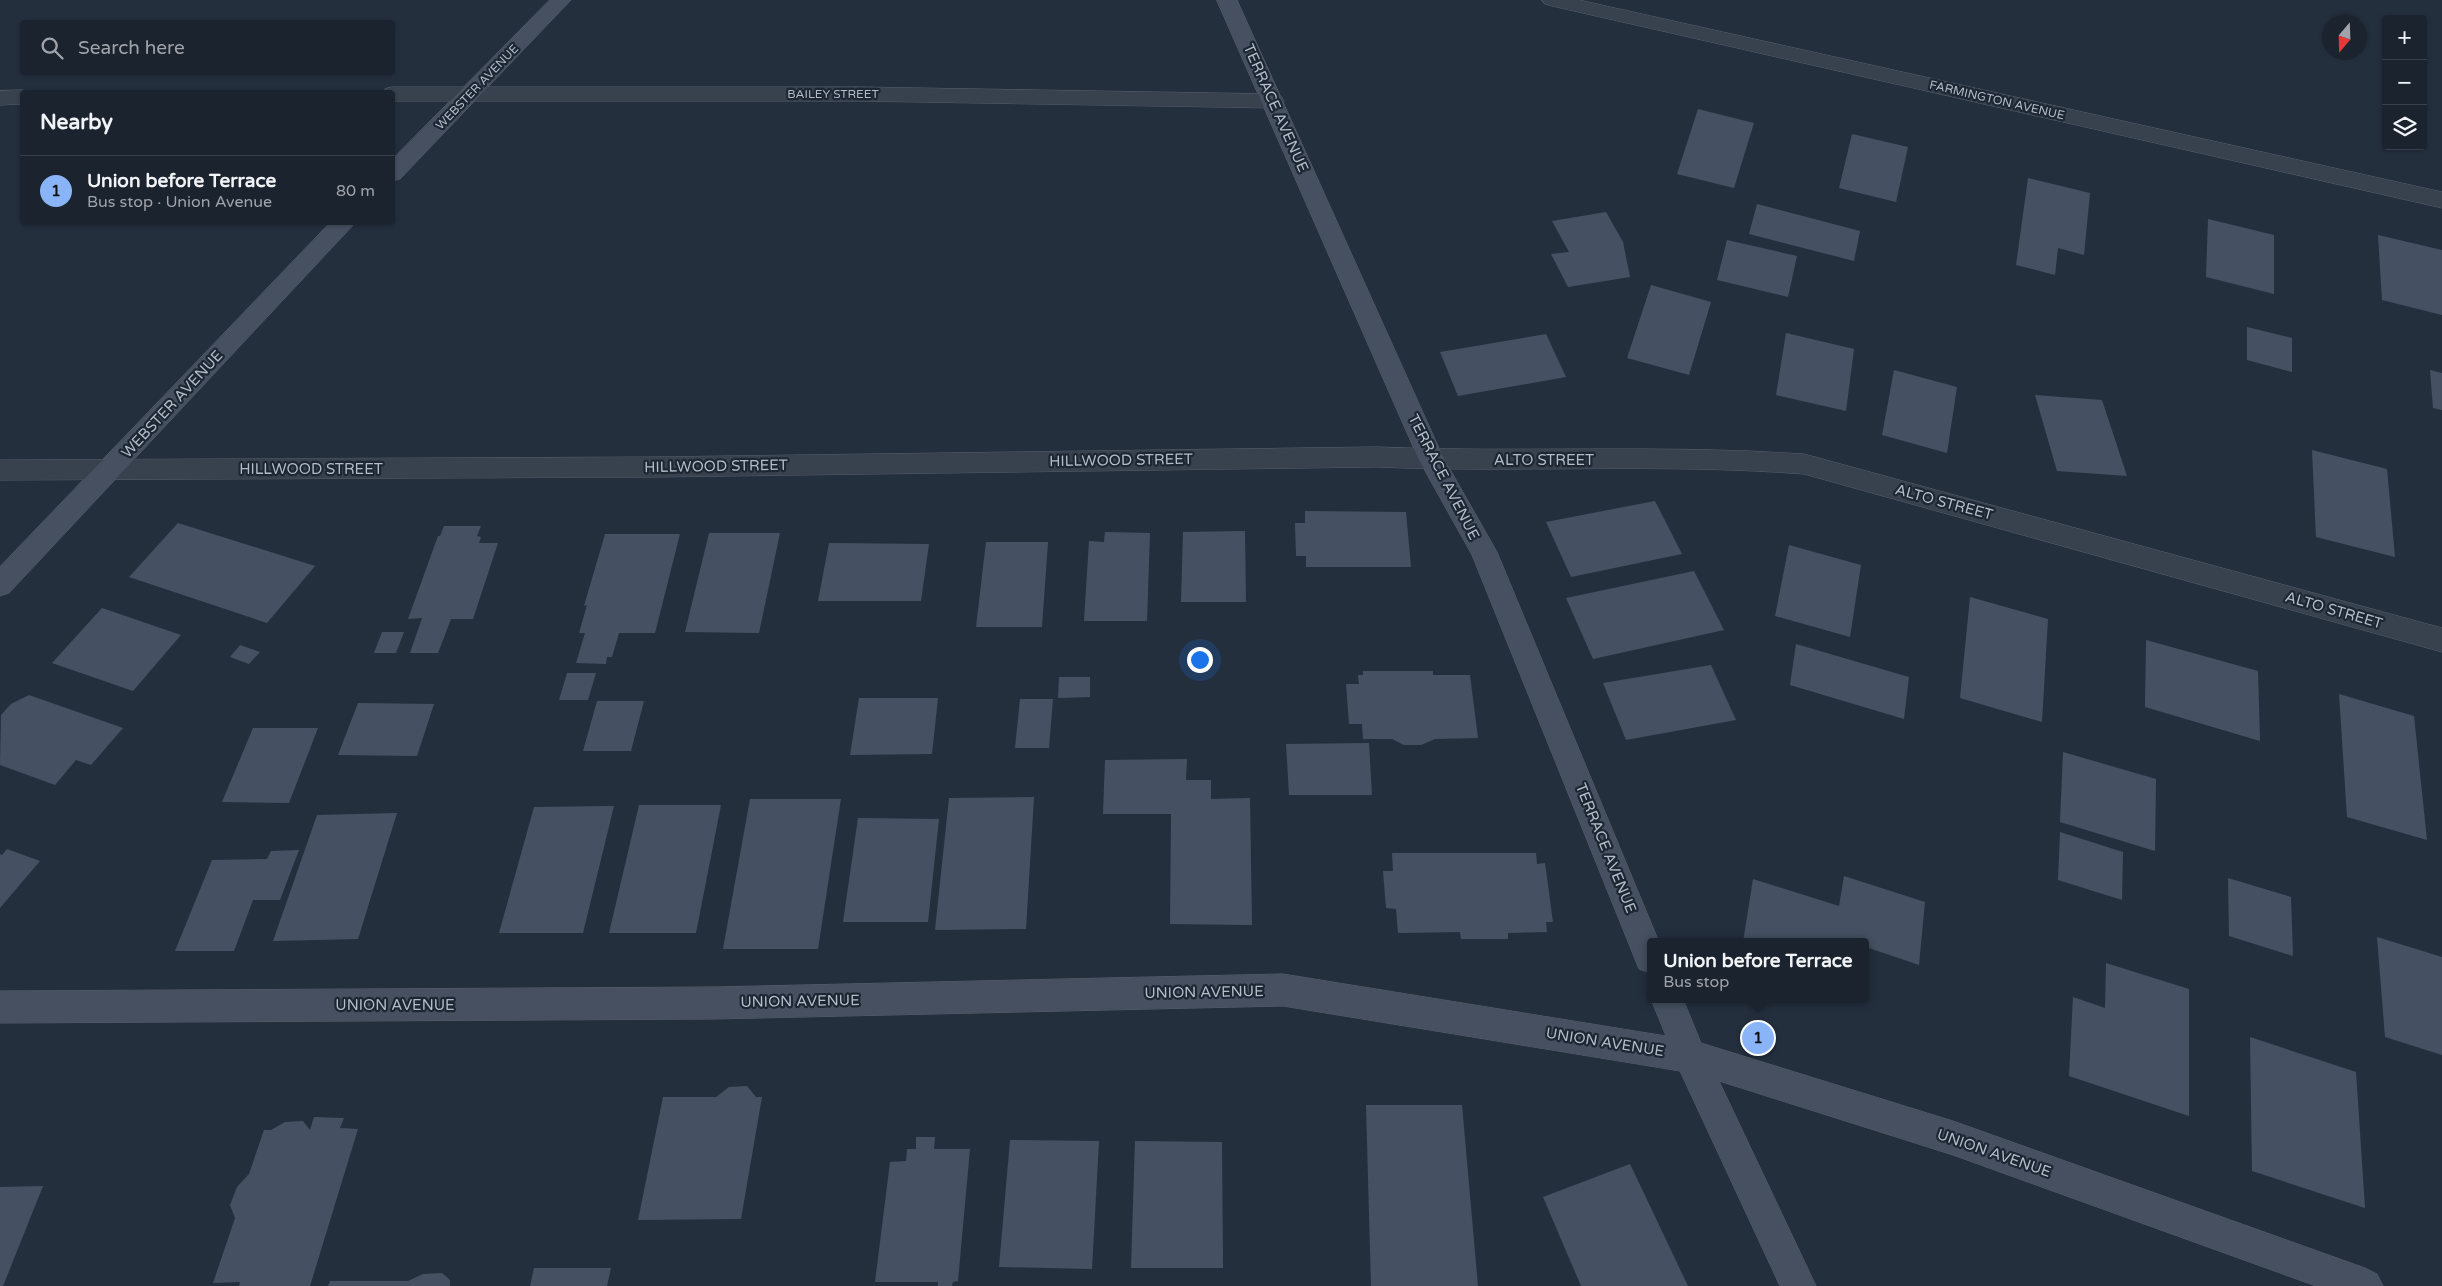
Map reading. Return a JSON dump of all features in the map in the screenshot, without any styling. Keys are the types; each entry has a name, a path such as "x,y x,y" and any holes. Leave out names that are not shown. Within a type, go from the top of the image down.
{"street":[{"name":"WEBSTER AVENUE","path":"395,171 561,0"},
{"name":"TERRACE AVENUE","path":"1227,0 1274,101 1432,460 1484,552 1534,670 1647,951"},
{"name":"FARMINGTON AVENUE","path":"1552,0 2442,200"},
{"name":"BAILEY STREET","path":"395,94 858,94 1274,101"},
{"path":"0,98 20,98"},
{"name":"WEBSTER AVENUE","path":"0,586 342,225"},
{"name":"HILLWOOD STREET","path":"0,470 656,467 1376,457 1432,460"},
{"name":"ALTO STREET","path":"1432,460 1751,459 1804,464 2442,640"},
{"name":"UNION AVENUE","path":"0,1007 715,1004 1283,990 1690,1056 1953,1138 2365,1286"},
{"path":"1669,1003 1690,1056 1798,1286"}],"building":[{"path":"1698,109 1754,123 1734,188 1677,174"},
{"path":"1852,134 1908,147 1896,202 1839,188"},
{"path":"2028,178 2090,193 2084,255 2058,248 2055,275 2016,265"},
{"path":"1757,204 1860,231 1854,261 1749,234"},
{"path":"1606,212 1623,242 1630,277 1568,287 1551,254 1569,252 1552,221"},
{"path":"2208,219 2274,235 2274,294 2206,277"},
{"path":"2378,235 2442,250 2442,315 2382,300"},
{"path":"1727,240 1797,256 1788,297 1717,280"},
{"path":"1651,285 1711,302 1689,375 1627,358"},
{"path":"2247,327 2292,338 2292,372 2247,360"},
{"path":"1786,333 1854,349 1846,411 1776,395"},
{"path":"1546,334 1566,377 1458,396 1440,352"},
{"path":"1894,370 1957,387 1947,453 1882,435"},
{"path":"2430,370 2442,373 2442,410 2433,408"},
{"path":"2035,395 2102,400 2127,476 2057,471"},
{"path":"2312,450 2387,469 2395,557 2316,537"},
{"path":"1655,501 1682,554 1571,577 1546,522"},
{"path":"1305,511 1406,512 1411,567 1306,567 1306,556 1296,556 1295,523 1305,523"},
{"path":"178,523 315,566 267,623 129,577"},
{"path":"444,526 481,526 477,536 481,537 479,543 498,543 473,619 451,619 438,653 410,653 422,618 408,619 438,536 440,536"},
{"path":"1245,531 1246,602 1181,602 1183,532"},
{"path":"1105,532 1150,533 1147,621 1084,621 1089,541 1104,542"},
{"path":"709,533 780,533 759,633 685,632"},
{"path":"605,534 680,534 655,633 619,633 612,657 607,657 606,664 576,663 585,633 579,633 587,605 584,606"},
{"path":"986,542 1048,542 1042,627 976,627"},
{"path":"829,543 929,544 921,601 818,601"},
{"path":"1789,545 1861,565 1850,637 1775,616"},
{"path":"1694,571 1724,630 1593,659 1566,598"},
{"path":"1970,597 2048,619 2042,722 1960,698"},
{"path":"102,608 181,635 133,691 52,663"},
{"path":"382,632 404,632 396,653 374,653"},
{"path":"2146,640 2258,671 2260,741 2145,707"},
{"path":"1796,644 1909,677 1904,719 1790,685"},
{"path":"240,645 260,652 249,664 230,657"},
{"path":"1711,665 1736,720 1626,740 1603,683"},
{"path":"1363,671 1433,671 1433,675 1470,675 1478,738 1435,739 1421,745 1404,745 1392,739 1363,739 1362,724 1349,724 1346,684 1359,684 1358,675 1363,675"},
{"path":"567,673 596,673 588,700 559,700"},
{"path":"1059,677 1090,677 1090,697 1058,698"},
{"path":"2339,694 2414,716 2427,840 2347,817"},
{"path":"29,695 123,728 91,765 76,760 55,785 0,765 1,715 11,704"},
{"path":"859,698 938,698 932,754 850,755"},
{"path":"1020,699 1053,699 1049,748 1015,748"},
{"path":"597,701 644,701 631,751 583,751"},
{"path":"358,703 434,704 417,756 338,755"},
{"path":"253,728 318,728 289,803 222,802"},
{"path":"1369,743 1372,795 1289,795 1286,744"},
{"path":"2063,752 2156,779 2155,851 2060,822"},
{"path":"1187,759 1186,780 1211,780 1211,799 1250,798 1252,925 1170,924 1171,814 1103,814 1105,760"},
{"path":"1034,797 1026,929 935,930 949,798"},
{"path":"750,799 841,799 818,949 723,949"},
{"path":"639,805 721,805 696,933 609,933"},
{"path":"614,806 583,933 499,933 534,807"},
{"path":"397,813 358,939 273,941 317,815"},
{"path":"858,818 939,819 928,922 843,922"},
{"path":"2060,832 2123,852 2122,900 2058,880"},
{"path":"7,849 40,861 0,908 0,854 2,855"},
{"path":"299,850 280,900 253,900 234,951 175,951 212,860 267,859 271,851"},
{"path":"1392,853 1536,853 1537,864 1545,863 1553,922 1546,922 1547,932 1508,933 1508,939 1461,939 1460,932 1398,933 1396,909 1386,908 1383,871 1393,871"},
{"path":"1844,876 1925,902 1919,965 1869,948 1869,938 1744,938 1753,879 1839,906"},
{"path":"2228,878 2291,897 2293,956 2229,936"},
{"path":"2377,937 2442,957 2442,1055 2385,1037"},
{"path":"2106,963 2189,989 2189,1116 2069,1076 2073,997 2105,1008"},
{"path":"2250,1037 2356,1072 2365,1208 2252,1171"},
{"path":"747,1086 756,1097 762,1097 741,1219 638,1220 663,1097 716,1097 729,1087"},
{"path":"1366,1105 1462,1105 1478,1286 1371,1286"},
{"path":"314,1117 344,1118 340,1128 358,1129 310,1286 239,1286 240,1282 213,1283 235,1218 230,1205 237,1187 249,1174 264,1130 271,1130 285,1122 303,1121 310,1130"},
{"path":"916,1137 935,1137 934,1149 970,1149 958,1281 953,1282 952,1286 938,1286 938,1282 875,1282 890,1162 906,1161 907,1149 916,1149"},
{"path":"1010,1140 1099,1141 1092,1269 999,1267"},
{"path":"1135,1141 1222,1142 1223,1268 1131,1268"},
{"path":"1630,1164 1688,1286 1581,1286 1543,1197"},
{"path":"43,1186 3,1286 0,1286 0,1187"},
{"path":"534,1268 611,1268 607,1286 530,1286"},
{"path":"442,1273 450,1280 450,1286 328,1286 330,1281 408,1281 423,1274"}],"place":[{"name":"Union before Terrace","path":"1758,1038"}]}
